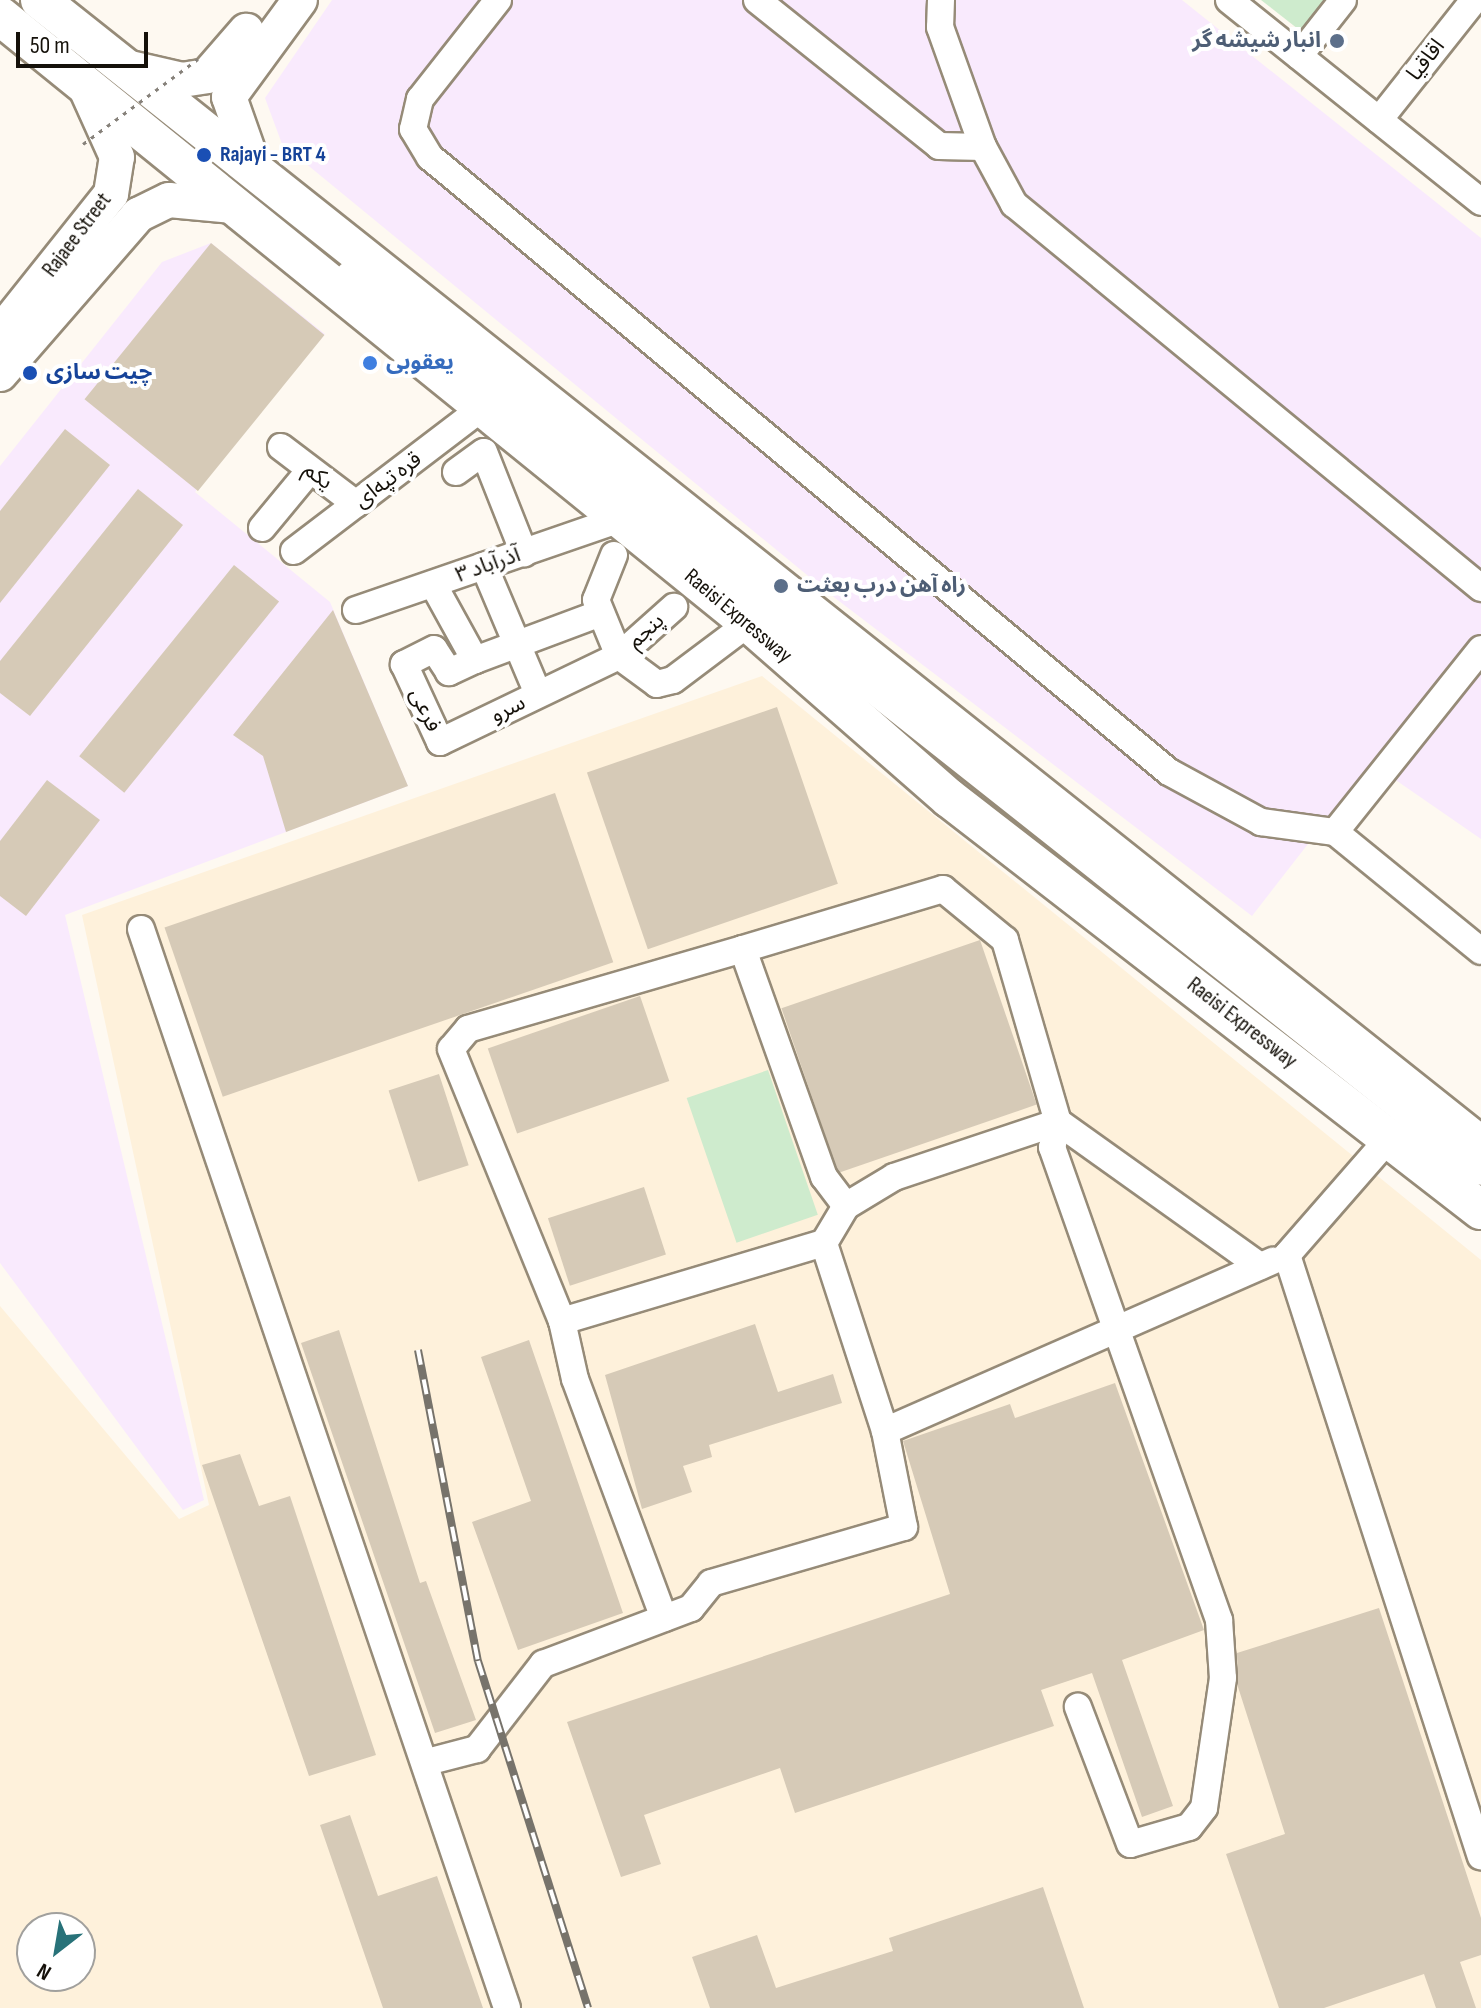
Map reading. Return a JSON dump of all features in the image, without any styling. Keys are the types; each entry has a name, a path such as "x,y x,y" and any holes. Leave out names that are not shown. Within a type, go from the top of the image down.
{"highway":[{"path":"40,0 253,165 1481,1146"},
{"path":"60,0 126,67"},
{"name":"Raeisi Expressway","path":"0,16 91,98 233,206 482,408 617,537 749,623 949,798 1481,1210"},
{"path":"0,32 91,98"},
{"path":"949,798 984,792 991,774 983,749"},
{"path":"1033,863 1025,841 1035,817 1062,812"}],"main road":[{"path":"220,64 271,0"},
{"path":"126,67 182,80 207,76 300,0"},
{"path":"220,64 253,165"},
{"name":"Rajaee Street","path":"91,98 118,172 91,242"},
{"name":"Rajaee Street","path":"0,333 91,242 138,215 169,200 233,206"},
{"path":"0,374 91,242"}],"street":[{"path":"6,0 1481,1172"},
{"path":"498,0 420,99 413,129 430,157 1169,772 1261,822 1335,832 1481,951"},
{"path":"757,0 939,146 983,147"},
{"path":"941,0 940,27 983,147 1014,204 1481,588"},
{"path":"1229,0 1481,202"},
{"path":"1299,56 1343,0"},
{"name":"اقاقیا","path":"1379,120 1474,0"},
{"name":"قره تپه‌ای","path":"294,551 482,408"},
{"name":"یکم","path":"281,447 356,504"},
{"path":"456,472 484,452 524,553"},
{"path":"262,528 310,470"},
{"path":"617,537 596,600 619,656 657,684 665,682 749,623"},
{"name":"۳ آذرآباد","path":"356,610 447,573 484,566 524,553 617,537"},
{"path":"484,566 521,640 538,694"},
{"path":"447,573 475,660 521,640 601,613"},
{"name":"پنجم","path":"576,676 619,656 674,607"},
{"name":"فرعی","path":"440,742 404,664 434,649 449,672 475,660"},
{"path":"1335,832 1481,649"},
{"name":"سرو","path":"440,742 576,676"},
{"path":"664,1618 575,1379 562,1321 451,1049 468,1029 943,889 1005,940 1058,1122 1052,1147 1112,1332 1219,1620 1221,1693 1204,1808 1189,1827 1130,1844 1078,1707"},
{"path":"141,929 427,1762 507,2008"},
{"path":"743,949 824,1177 846,1206"},
{"path":"562,1321 824,1243 846,1206 894,1177 1058,1122"},
{"path":"1058,1122 1260,1266"},
{"path":"885,1431 1287,1255 1390,1137"},
{"path":"427,1762 477,1749 543,1664 691,1608 711,1583 904,1527 885,1431 824,1243"},
{"path":"1287,1255 1481,1857"}],"path":[{"path":"83,144 220,64"}],"shaded area":[{"path":"332,0 1182,0 1481,238 1481,839 1371,763 1252,916 835,598 282,144 265,98"},
{"path":"211,243 325,334 195,492 330,602 408,786 65,915 204,1500 183,1510 0,1263 0,466 162,262"},
{"path":"762,676 1481,1260 1481,2008 0,2008 0,1306 179,1519 209,1505 82,915"}],"green space":[{"path":"1261,0 1336,0 1307,36"},
{"path":"768,1070 818,1215 736,1243 687,1098"}],"building":[{"path":"211,243 324,335 198,491 85,399"},
{"path":"65,429 110,465 0,603 0,511"},
{"path":"138,489 183,525 30,716 0,693 0,661"},
{"path":"234,565 279,602 124,793 79,756"},
{"path":"333,610 408,786 286,832 263,756 233,735"},
{"path":"777,707 838,884 648,949 587,772"},
{"path":"47,780 100,820 26,916 0,896 0,841"},
{"path":"555,793 613,962 223,1097 165,927"},
{"path":"980,940 1037,1105 838,1173 781,1008"},
{"path":"640,996 669,1081 517,1134 488,1048"},
{"path":"439,1074 469,1165 418,1182 389,1090"},
{"path":"644,1187 666,1255 570,1286 548,1218"},
{"path":"755,1324 778,1392 833,1374 842,1403 709,1445 712,1457 683,1466 692,1492 642,1509 605,1375"},
{"path":"339,1330 420,1583 426,1581 476,1720 435,1733 301,1343"},
{"path":"529,1340 623,1613 518,1650 472,1522 531,1501 481,1357"},
{"path":"1115,1383 1204,1630 1122,1660 1173,1806 1142,1817 1092,1673 1041,1690 1054,1726 795,1813 780,1768 644,1815 661,1864 621,1877 567,1722 950,1594 903,1441 1010,1404 1015,1418"},
{"path":"240,1454 259,1506 290,1496 376,1755 309,1776 202,1465"},
{"path":"1379,1608 1481,1918 1481,1955 1460,1962 1476,2008 1436,2008 1424,1974 1324,2008 1279,2008 1226,1854 1285,1834 1238,1687 1237,1653"},
{"path":"350,1815 378,1896 437,1876 483,2008 383,2008 320,1825"},
{"path":"1043,1887 1084,2008 710,2008 692,1957 757,1935 776,1988 893,1951 889,1938"}],"railway":[{"path":"418,1350 478,1661 588,2008"}],"place":[{"name":"انبار شیشه گر","path":"1337,41"},
{"name":"Rajayi - BRT 4","path":"204,155"},
{"name":"یعقوبی","path":"370,363"},
{"name":"چیت سازی","path":"30,373"},
{"name":"راه آهن درب بعثت","path":"781,586"}]}
